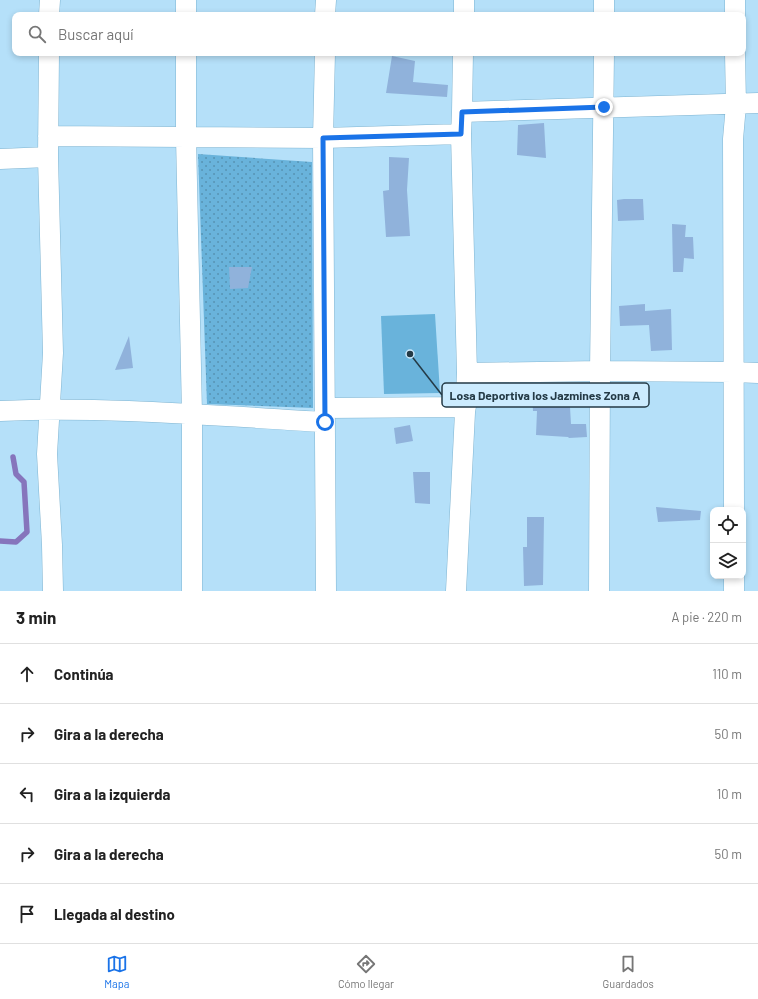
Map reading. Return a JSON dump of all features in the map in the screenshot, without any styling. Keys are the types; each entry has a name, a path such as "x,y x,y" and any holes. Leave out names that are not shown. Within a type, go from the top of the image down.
{"street":[{"path":"49,12 50,0"},
{"path":"186,0 186,12"},
{"path":"326,0 326,12"},
{"path":"464,0 464,12"},
{"path":"604,0 604,12"},
{"path":"735,0 735,12"},
{"path":"49,56 48,157 53,352 47,454 53,591"},
{"path":"186,56 186,137 192,414 192,591"},
{"path":"325,56 323,138 326,591"},
{"path":"456,591 467,374 461,134 463,56"},
{"path":"599,591 604,56"},
{"path":"734,507 733,139 736,104 735,56"},
{"path":"462,112 758,103"},
{"path":"48,136 323,138 461,134"},
{"path":"0,158 48,157"},
{"path":"467,374 600,371 758,373"},
{"path":"0,412 49,409 192,414 325,415 466,407"},
{"path":"734,579 734,591"}],"shaded area":[{"path":"198,154 312,162 313,408 207,404"},
{"path":"435,314 440,393 384,394 381,316"}],"building":[{"path":"392,56 415,61 413,82 448,85 447,97 386,93"},
{"path":"544,123 546,158 517,155 518,125"},
{"path":"389,157 409,158 407,190 410,236 386,237 383,191 389,190"},
{"path":"643,199 644,220 618,221 617,200"},
{"path":"672,224 686,225 685,237 693,237 694,259 684,258 683,272 673,272"},
{"path":"229,267 252,267 248,288 230,289"},
{"path":"645,304 645,311 671,309 672,350 651,351 649,325 620,326 619,306"},
{"path":"129,336 133,368 115,370"},
{"path":"569,390 571,424 586,424 587,437 569,438 536,435 537,411 533,411 532,392"},
{"path":"410,425 413,441 396,444 394,428"},
{"path":"413,472 430,472 430,504 415,503"},
{"path":"656,507 701,511 700,520 658,522"},
{"path":"527,517 544,517 543,585 524,586 523,547 527,547"}],"waterway":[{"path":"0,541 16,542 27,532 24,482 16,474 13,457"}],"place":[{"name":"Losa Deportiva los Jazmines Zona A","path":"410,354"}],"route":[{"path":"325,422 323,138 461,134 462,112 604,107"}]}
